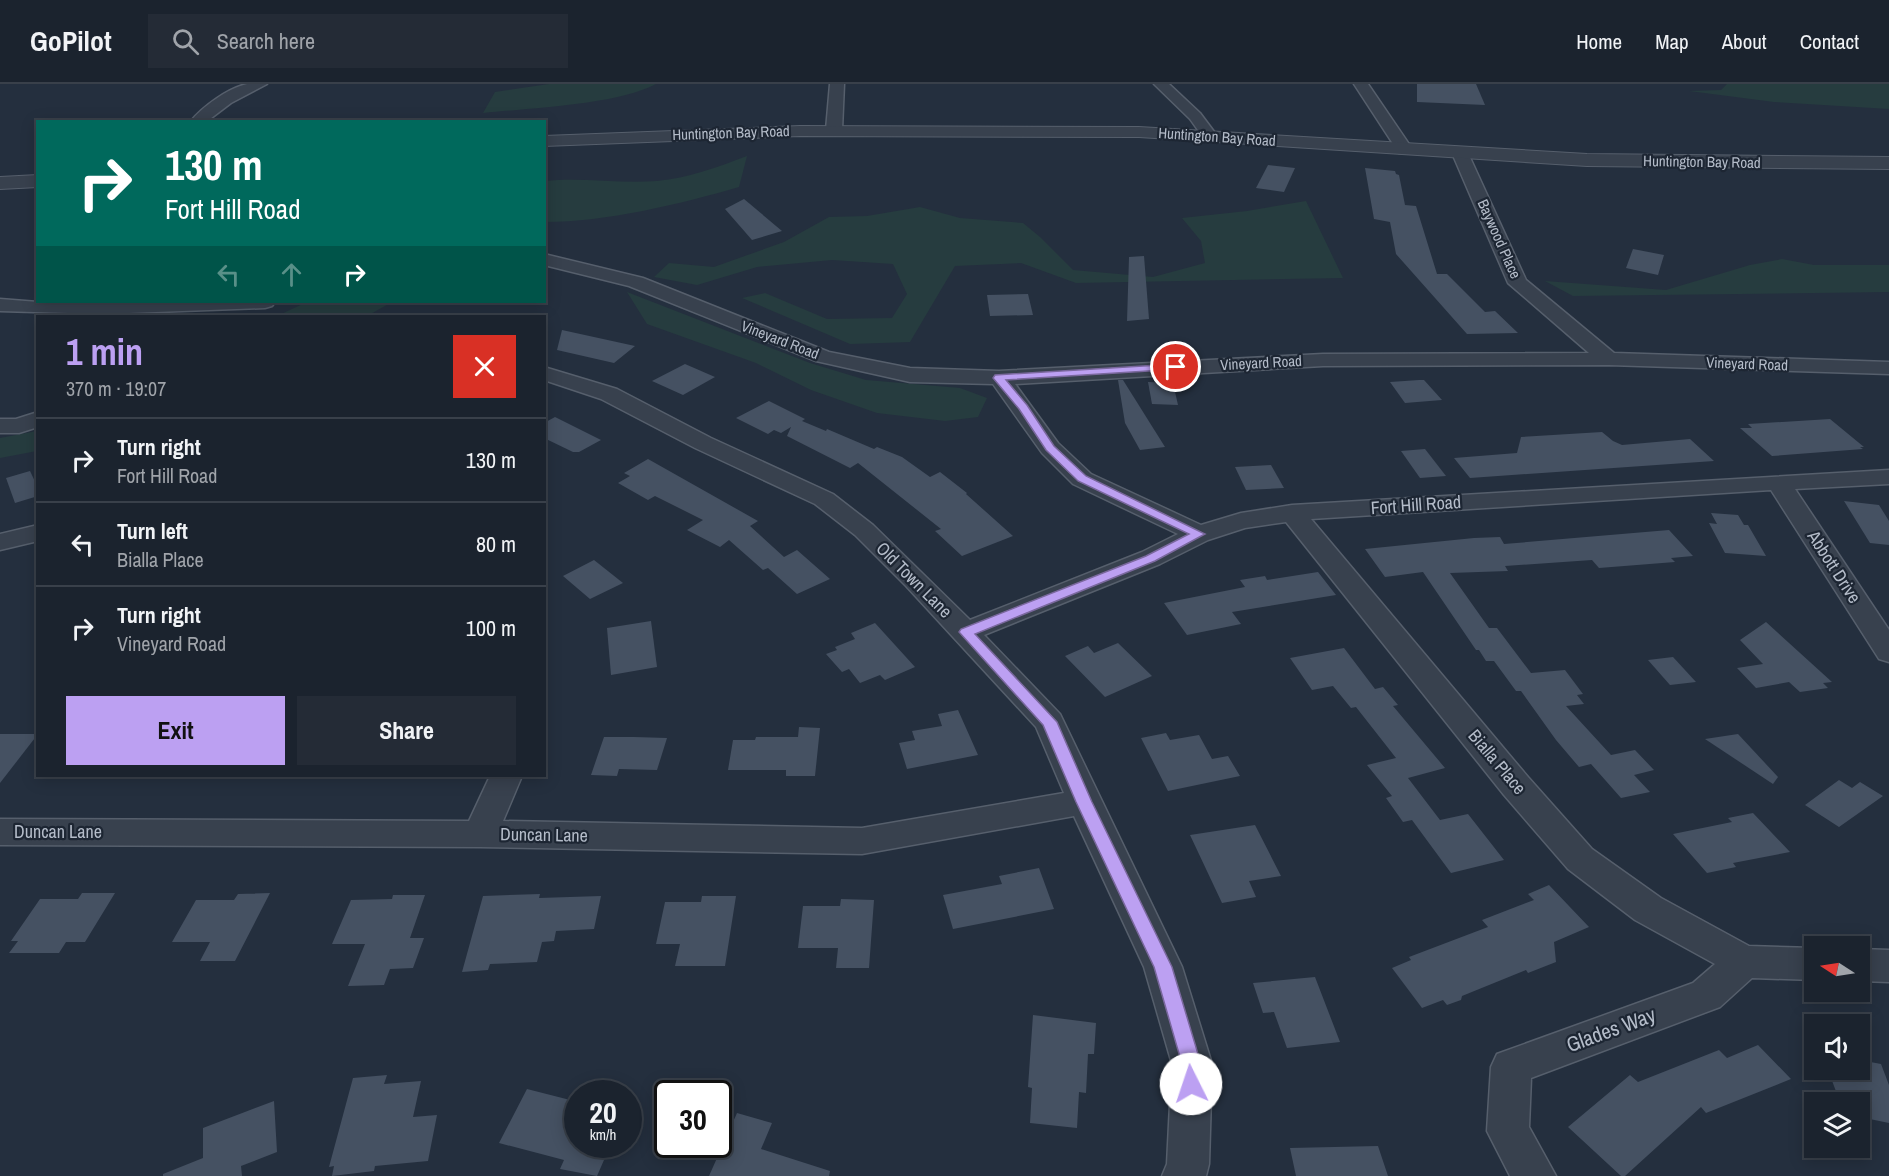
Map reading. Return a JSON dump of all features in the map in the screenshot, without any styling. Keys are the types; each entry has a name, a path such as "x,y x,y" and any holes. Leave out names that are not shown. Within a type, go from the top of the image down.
{"street":[{"path":"199,120 219,102 238,91 260,84"},
{"path":"834,130 837,84"},
{"path":"1161,84 1195,116 1210,136"},
{"path":"1361,84 1405,150"},
{"name":"Huntington Bay Road","path":"546,141 834,130 1139,132 1587,160 1889,163"},
{"name":"Baywood Place","path":"1461,153 1518,283 1609,359"},
{"path":"0,183 36,181"},
{"name":"Vineyard Road","path":"546,260 636,282 823,357 910,375 999,378 1323,360 1609,359 1889,368"},
{"path":"0,305 102,308 238,303"},
{"path":"257,315 282,303"},
{"name":"Old Town Lane","path":"546,374 609,394 703,443 824,499 864,530 966,632 1049,722 1084,802 1163,967 1192,1064 1188,1164 1184,1176"},
{"path":"999,378 1050,448 1082,479 1199,534"},
{"path":"0,426 19,426 36,420"},
{"name":"Fort Hill Road","path":"966,632 1151,558 1199,534 1241,521 1292,513 1889,477"},
{"name":"Abbott Drive","path":"1778,482 1889,652"},
{"name":"Bialla Place","path":"1292,513 1516,786 1580,859 1648,909 1744,962"},
{"path":"0,542 36,533"},
{"path":"480,834 506,777"},
{"name":"Duncan Lane","path":"0,832 480,834 862,841 1084,802"},
{"path":"1744,962 1804,964"},
{"name":"Glades Way","path":"1534,1176 1508,1131 1511,1067 1706,995 1744,962"},
{"path":"1870,965 1889,966"}],"green space":[{"path":"549,84 656,84 619,97 596,101 483,113 495,92"},
{"path":"1727,84 1889,84 1889,109 1774,102 1689,91 1721,90"},
{"path":"747,156 739,187 668,206 593,219 546,222 546,181 657,181 714,168"},
{"path":"1306,201 1343,278 1076,283 1021,263 955,266 910,342 850,344 742,298 765,293 827,319 892,318 907,294 893,264 832,260 757,267 697,285 654,277 669,263 714,267 784,242 829,217 867,216 920,207 960,218 1023,223 1073,270 1153,277 1205,263 1201,241 1182,218 1247,211"},
{"path":"1782,259 1814,265 1889,265 1889,292 1573,296 1545,281 1666,290 1750,265"},
{"path":"627,292 810,363 866,380 960,388 987,398 978,417 945,421 877,413 811,390 756,363 647,324"},
{"path":"305,303 390,303 369,315 279,315"},
{"path":"36,431 36,451 0,458 0,438"}],"building":[{"path":"1417,84 1476,84 1485,105 1417,102"},
{"path":"1268,165 1295,168 1284,192 1256,188"},
{"path":"1365,168 1395,171 1399,175 1405,205 1416,206 1437,274 1447,274 1485,312 1495,311 1518,333 1467,334 1396,254 1390,222 1374,219"},
{"path":"744,199 782,231 752,240 725,209"},
{"path":"1633,249 1664,255 1658,275 1626,268"},
{"path":"1144,256 1149,319 1127,321 1129,257"},
{"path":"1028,294 1033,315 990,316 987,295"},
{"path":"562,330 635,346 614,363 557,350"},
{"path":"685,364 715,377 683,395 652,381"},
{"path":"1118,380 1123,380 1165,447 1140,450 1125,423"},
{"path":"1424,380 1442,400 1405,403 1390,382"},
{"path":"1148,382 1173,383 1178,405 1152,404"},
{"path":"769,401 805,419 802,421 874,449 877,447 902,457 930,477 940,472 967,493 1013,536 962,556 935,531 941,529 858,463 850,468 787,436 791,427 781,433 774,430 768,434 736,418"},
{"path":"555,417 601,440 579,452 573,452 546,439 546,422"},
{"path":"1830,419 1864,447 1860,447 1863,449 1772,456 1740,428 1752,428 1748,424"},
{"path":"1602,432 1622,445 1690,439 1714,461 1470,478 1454,458 1517,453 1521,437"},
{"path":"1425,449 1446,476 1420,478 1401,451"},
{"path":"648,459 758,521 750,526 784,557 797,550 830,579 797,594 768,568 763,570 729,540 720,547 687,530 703,520 655,496 648,500 618,483 630,476 624,473"},
{"path":"1271,465 1284,488 1246,490 1235,467"},
{"path":"30,471 36,484 36,497 15,503 6,478"},
{"path":"1844,501 1879,505 1889,521 1889,545 1870,543"},
{"path":"1711,513 1738,515 1744,525 1748,525 1766,556 1725,553 1709,523 1717,524"},
{"path":"1669,530 1693,556 1671,558 1675,562 1599,568 1592,560 1505,566 1508,571 1450,573 1489,628 1497,628 1531,673 1565,670 1583,694 1577,695 1584,704 1566,706 1611,755 1635,750 1654,770 1634,775 1650,792 1621,798 1591,764 1579,767 1556,740 1521,691 1516,691 1494,661 1486,661 1479,650 1476,650 1423,572 1385,577 1365,549 1474,538 1500,537 1504,544"},
{"path":"594,560 623,583 590,599 563,576"},
{"path":"1318,572 1336,595 1232,612 1241,624 1187,635 1164,603 1245,587 1240,580 1265,576 1267,580"},
{"path":"651,621 657,667 611,675 607,628"},
{"path":"1766,622 1832,682 1823,683 1828,688 1800,692 1789,682 1756,688 1737,668 1763,664 1740,640"},
{"path":"875,623 915,667 885,680 880,675 860,683 849,669 842,672 826,654 837,650 835,647 855,639 851,633"},
{"path":"1118,643 1152,676 1105,697 1065,656 1088,646 1094,653"},
{"path":"1344,648 1375,689 1383,687 1398,705 1393,706 1445,768 1408,778 1440,820 1468,814 1504,860 1451,873 1412,820 1403,822 1386,798 1392,796 1367,765 1396,758 1356,707 1351,708 1333,686 1312,690 1290,658"},
{"path":"1673,657 1696,682 1670,685 1648,660"},
{"path":"958,710 978,755 907,769 899,743 915,740 912,731 942,726 938,714"},
{"path":"799,727 820,728 815,776 786,776 786,770 728,770 733,740 755,740 756,737 798,737"},
{"path":"1166,733 1170,740 1199,735 1212,759 1228,756 1240,776 1168,791 1141,738"},
{"path":"0,734 36,734 36,737 0,783"},
{"path":"1738,734 1778,777 1773,784 1705,739"},
{"path":"604,737 667,738 657,770 619,769 617,776 591,775"},
{"path":"1839,780 1852,788 1860,782 1883,796 1839,827 1805,805"},
{"path":"1753,813 1790,852 1733,863 1736,867 1707,873 1673,834 1732,822 1728,818"},
{"path":"1255,825 1281,876 1249,881 1256,897 1222,903 1190,835"},
{"path":"1039,868 1054,909 953,929 943,895 1002,884 999,876"},
{"path":"1549,885 1589,927 1554,942 1556,962 1528,973 1526,970 1462,996 1461,1000 1447,1005 1443,1000 1422,1008 1392,968 1411,960 1409,957 1488,927 1482,920 1534,900 1528,894"},
{"path":"82,893 115,893 85,942 66,942 59,953 9,953 18,941 11,941 40,899 78,899"},
{"path":"270,893 235,961 200,961 210,942 172,942 196,900 234,900 238,894"},
{"path":"540,894 539,898 601,896 594,929 556,931 554,941 542,942 537,962 490,964 488,970 462,972 483,896"},
{"path":"393,895 425,895 410,938 424,938 413,968 390,969 384,985 348,986 365,944 332,944 351,900 392,899"},
{"path":"702,896 736,896 725,966 675,966 680,944 656,944 665,902 701,902"},
{"path":"841,899 874,900 869,968 836,968 838,948 798,948 803,906 840,906"},
{"path":"1315,977 1340,1042 1287,1048 1274,1012 1263,1013 1253,983"},
{"path":"1033,1015 1096,1023 1094,1054 1088,1054 1086,1093 1079,1092 1077,1128 1030,1123 1032,1088 1028,1087"},
{"path":"1758,1045 1791,1079 1706,1113 1701,1107 1625,1176 1621,1176 1568,1127 1630,1075 1638,1082 1719,1050 1727,1058"},
{"path":"1870,1062 1881,1064 1889,1085 1889,1123 1870,1119 1870,1092 1836,1092 1832,1080 1870,1080"},
{"path":"387,1075 384,1084 421,1081 413,1117 437,1115 428,1161 375,1166 374,1171 332,1176 334,1166 329,1167 353,1078"},
{"path":"527,1089 564,1098 564,1158 605,1158 597,1176 560,1169 564,1160 499,1143"},
{"path":"274,1101 277,1152 241,1166 242,1176 163,1176 163,1174 203,1158 203,1128"},
{"path":"737,1113 772,1123 761,1149 830,1171 829,1176 709,1176 717,1158 732,1158 732,1124"},
{"path":"1378,1146 1388,1176 1296,1176 1290,1148"}],"route":[{"path":"1176,367 999,378 1050,448 1082,479 1199,534 1151,558 966,632 1049,722 1084,802 1163,967 1192,1064 1191,1084"}]}
